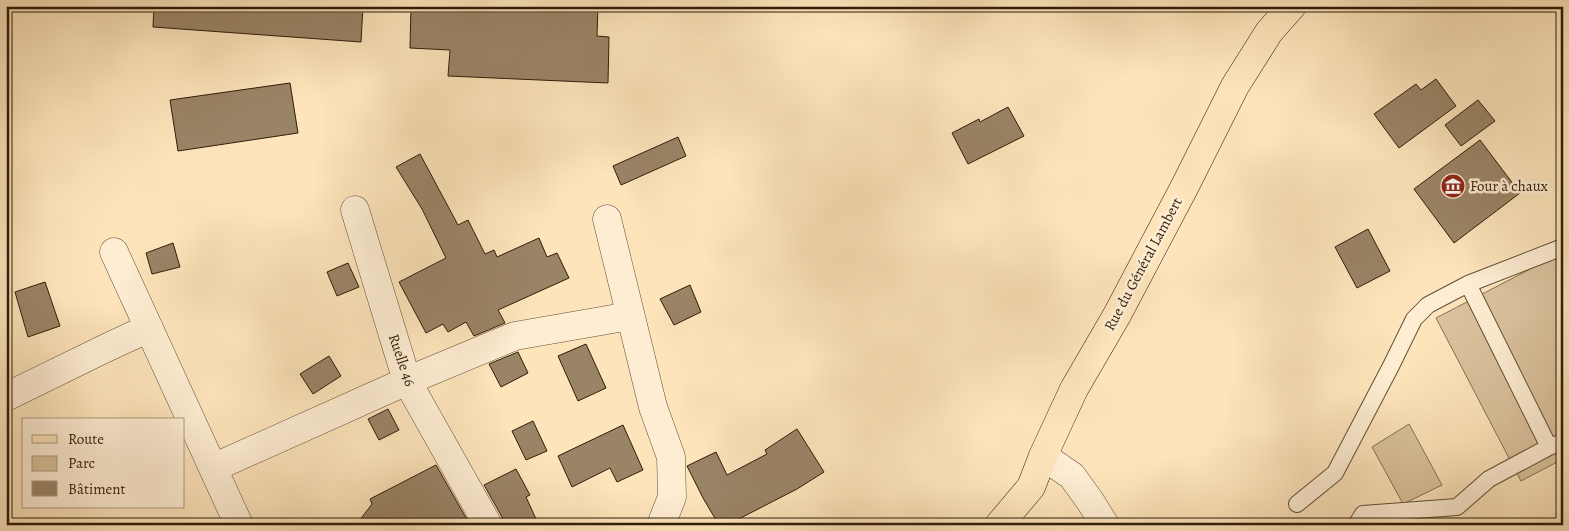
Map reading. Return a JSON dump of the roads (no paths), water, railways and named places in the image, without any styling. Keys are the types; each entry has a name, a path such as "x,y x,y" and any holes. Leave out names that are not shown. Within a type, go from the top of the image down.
{"main road":[{"name":"Rue du Général Lambert","path":"999,525 1031,487 1074,389 1117,315 1235,86 1269,32 1292,6"}],"street":[{"name":"Ruelle 46","path":"355,210 407,381 488,525"},
{"path":"607,219 653,407 671,456 672,496 661,525"},
{"path":"114,252 239,525"},
{"path":"213,468 407,381 515,336 630,316"},
{"path":"6,397 149,328"},
{"path":"1043,456 1072,476 1105,525"}],"lane":[{"path":"1297,504 1335,473 1414,319 1428,305 1468,284 1563,247"},
{"path":"1356,525 1363,514 1457,507 1489,479 1556,444 1468,284"}],"place":[{"name":"Four à chaux","path":"1453,186"}]}
